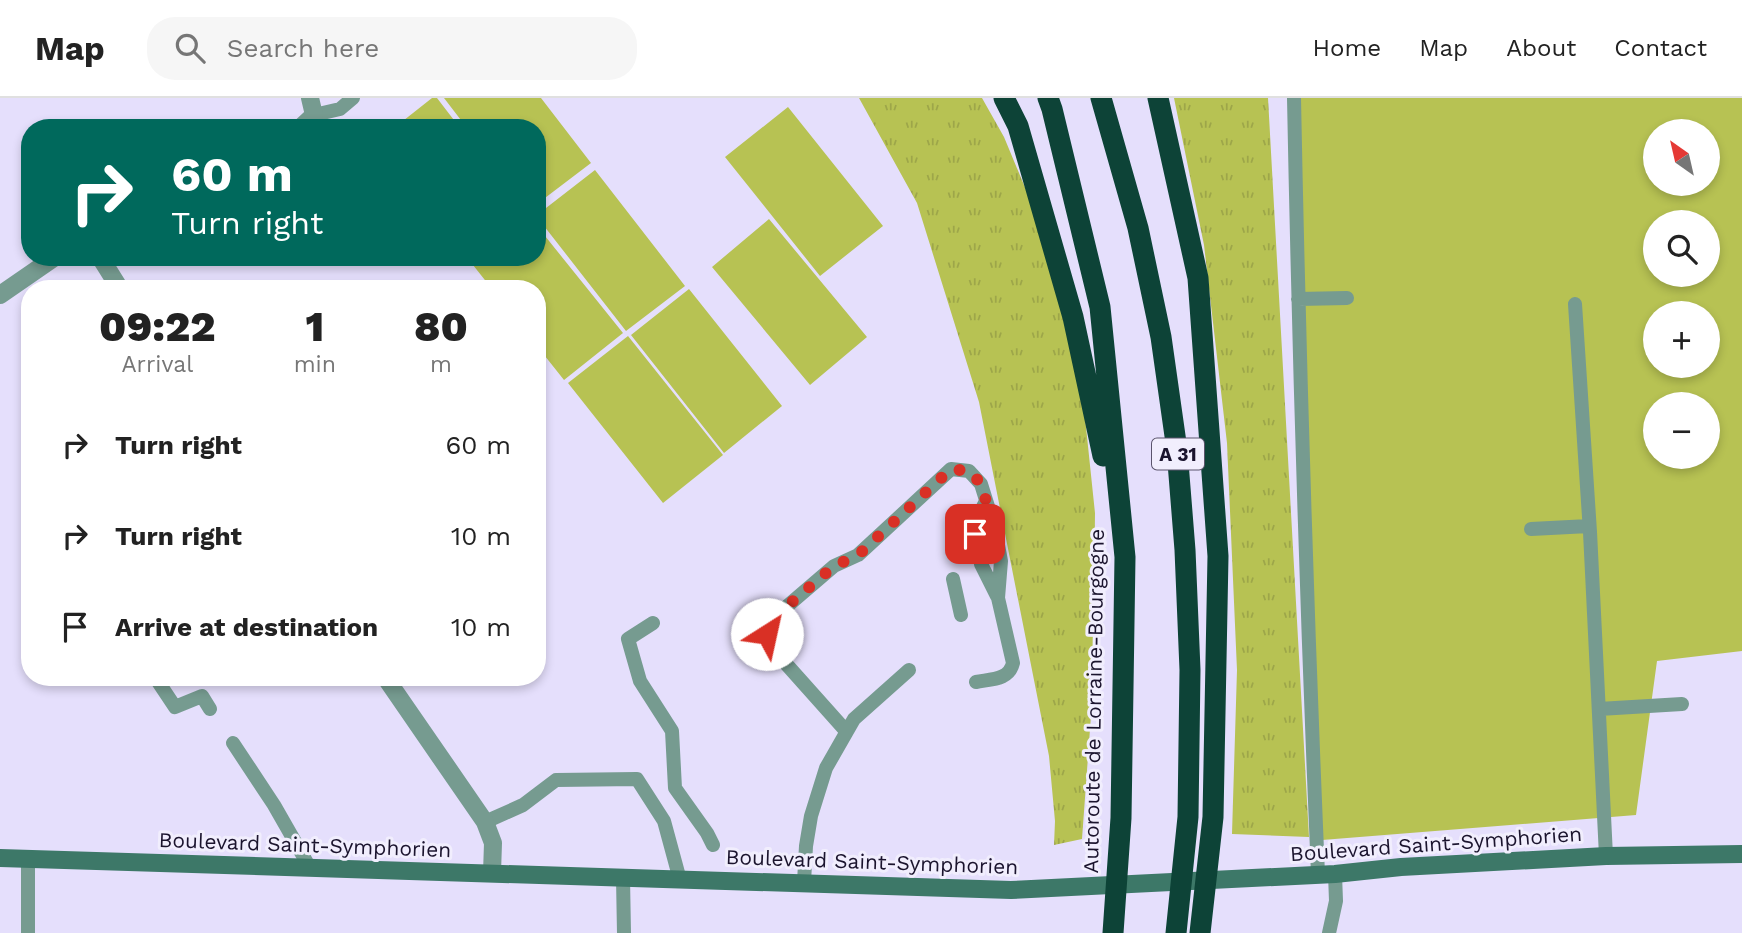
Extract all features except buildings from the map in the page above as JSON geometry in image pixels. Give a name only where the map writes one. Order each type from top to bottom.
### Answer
[{"type":"highway","points":[[1004,98],[1018,126],[1073,317],[1125,557]]},
{"type":"highway","name":"Autoroute de Lorraine-Bourgogne","points":[[1048,98],[1100,307],[1125,557],[1121,818],[1113,933]]},
{"type":"highway","name":"A 31","points":[[1101,98],[1141,242],[1161,337],[1177,450],[1190,670],[1188,817],[1177,933]]},
{"type":"highway","points":[[1158,98],[1198,278],[1218,556],[1213,817],[1200,933]]},
{"type":"main road","name":"Boulevard Saint-Symphorien","points":[[0,858],[1011,890],[1606,856],[1742,853]]},
{"type":"street","points":[[22,280],[42,266]]},
{"type":"street","points":[[0,295],[21,280]]},
{"type":"street","points":[[391,686],[485,822],[493,843],[492,873]]},
{"type":"lane","points":[[312,106],[340,109],[353,98]]},
{"type":"lane","points":[[1294,98],[1311,713],[1327,874],[1336,901],[1329,933]]},
{"type":"lane","points":[[1298,299],[1347,298]]},
{"type":"lane","points":[[1574,304],[1589,526],[1606,856]]},
{"type":"lane","points":[[846,731],[771,647],[767,634],[771,620],[834,566],[858,555],[951,469],[970,471],[981,484],[995,529],[1001,561],[998,598]]},
{"type":"lane","points":[[976,682],[1004,677],[1011,671],[1013,663],[998,598],[981,564],[975,534],[974,525],[986,501]]},
{"type":"lane","points":[[1531,529],[1589,526]]},
{"type":"lane","points":[[953,579],[961,615]]},
{"type":"lane","points":[[653,623],[628,639],[640,681],[672,731],[675,788],[707,832],[713,845]]},
{"type":"lane","points":[[804,882],[811,816],[826,768],[854,719],[909,670]]},
{"type":"lane","points":[[161,686],[175,706],[202,696],[210,709]]},
{"type":"lane","points":[[1599,709],[1682,704]]},
{"type":"lane","points":[[233,743],[274,805],[310,868]]},
{"type":"lane","points":[[485,822],[523,805],[556,780],[637,779],[664,821],[680,880]]},
{"type":"lane","points":[[28,933],[29,859]]},
{"type":"lane","points":[[623,878],[624,933]]},
{"type":"green space","points":[[432,98],[437,98],[453,119],[405,119]]},
{"type":"green space","points":[[444,98],[541,98],[591,163],[546,197],[546,119],[460,119]]},
{"type":"green space","points":[[859,98],[982,98],[1004,137],[1046,238],[1084,408],[1095,513],[1093,688],[1082,839],[1054,845],[1055,821],[1049,756],[979,402],[917,203]]},
{"type":"green space","points":[[1174,98],[1268,98],[1309,837],[1232,834],[1237,670],[1227,443],[1204,245]]},
{"type":"green space","points":[[1296,98],[1742,98],[1742,651],[1657,661],[1636,815],[1322,840]]},
{"type":"green space","points":[[788,107],[883,226],[820,276],[725,157]]},
{"type":"green space","points":[[595,170],[685,286],[626,331],[546,229],[546,208]]},
{"type":"green space","points":[[769,219],[867,337],[810,385],[712,267]]},
{"type":"green space","points":[[546,237],[623,333],[564,380],[546,357],[546,280],[485,280],[474,266],[546,266]]},
{"type":"green space","points":[[689,289],[782,406],[724,453],[631,335]]},
{"type":"green space","points":[[628,336],[723,455],[663,503],[568,383]]},
{"type":"route","points":[[767,634],[771,620],[834,566],[858,555],[951,469],[970,471],[981,484],[986,501],[974,525],[975,534]]}]
